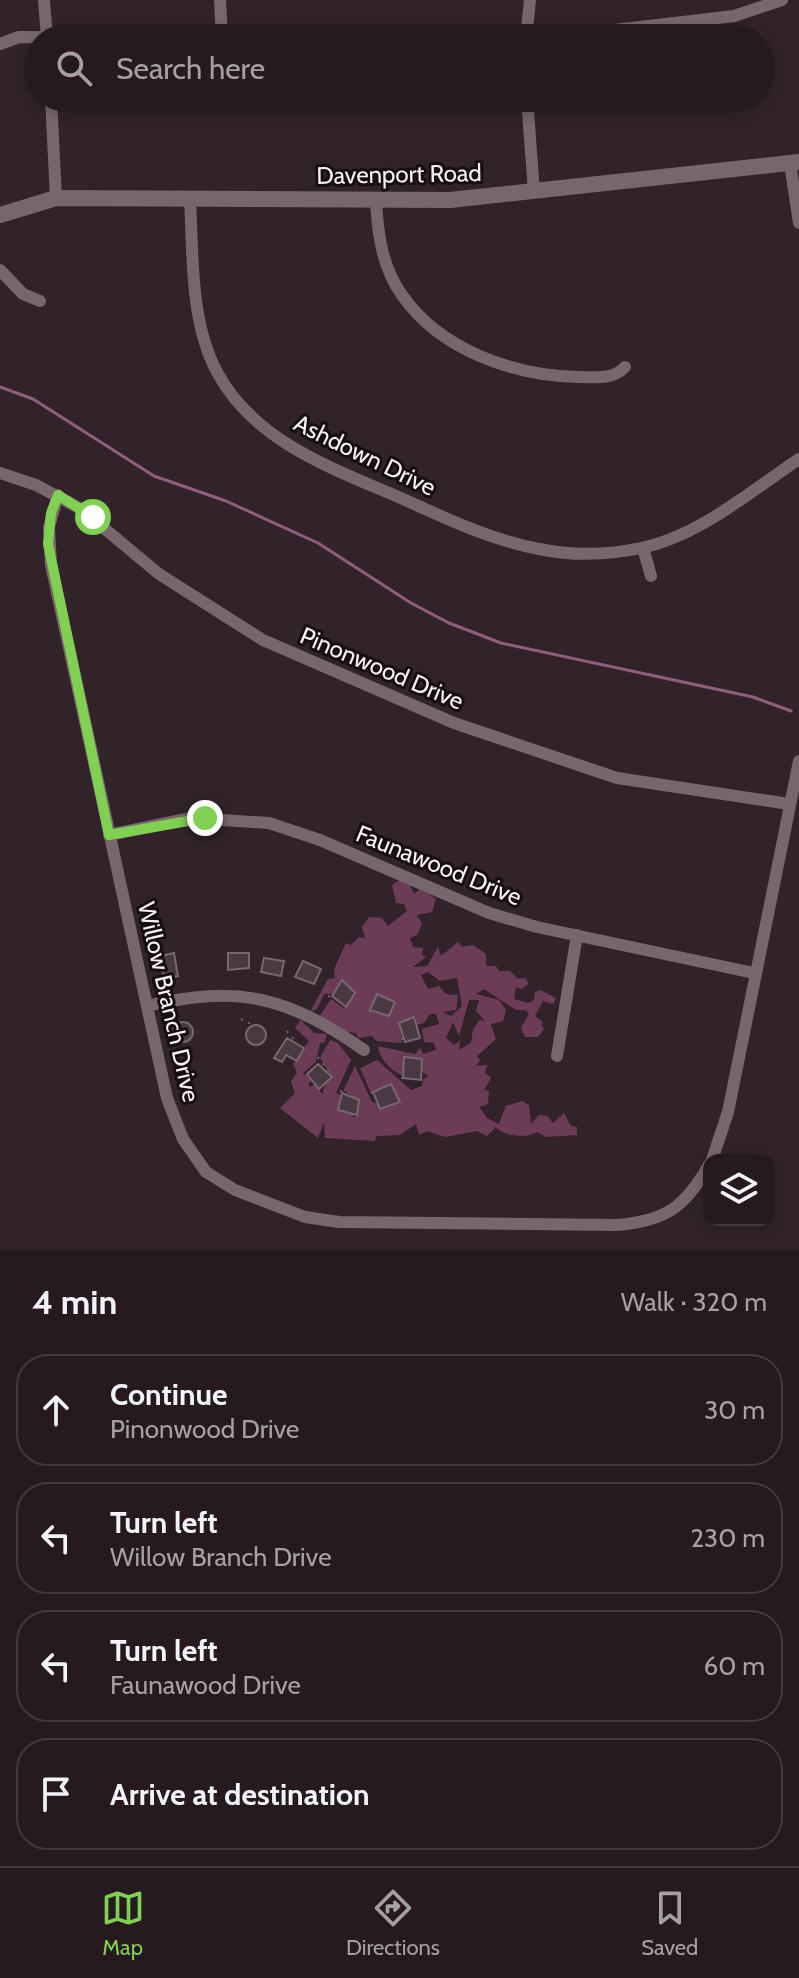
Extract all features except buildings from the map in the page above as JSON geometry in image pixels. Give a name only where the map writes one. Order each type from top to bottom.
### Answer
[{"type":"street","points":[[44,0],[46,24]]},
{"type":"street","points":[[220,0],[221,24]]},
{"type":"street","points":[[527,24],[530,0]]},
{"type":"street","points":[[670,24],[723,18],[782,0]]},
{"type":"street","points":[[0,44],[24,37]]},
{"type":"street","points":[[52,112],[56,198]]},
{"type":"street","points":[[528,112],[534,192]]},
{"type":"street","points":[[795,163],[799,223]]},
{"type":"street","name":"Davenport Road","points":[[0,215],[56,198],[376,202],[534,192],[795,163]]},
{"type":"street","name":"Ashdown Drive","points":[[190,199],[200,322],[206,348],[233,396],[270,432],[328,466],[507,541],[577,554],[643,548],[711,517],[799,459]]},
{"type":"street","points":[[376,202],[381,245],[392,280],[415,311],[447,338],[490,360],[543,375],[597,377],[616,374],[625,367]]},
{"type":"street","points":[[0,270],[23,294],[40,301]]},
{"type":"street","name":"Pinonwood Drive","points":[[0,473],[58,495],[93,517],[159,574],[263,640],[439,717],[617,778],[789,804]]},
{"type":"street","name":"Willow Branch Drive","points":[[58,495],[49,527],[51,565],[172,1116],[198,1164],[214,1179],[235,1190],[305,1217],[339,1222],[634,1224],[656,1218],[685,1202],[703,1174]]},
{"type":"street","points":[[643,548],[651,576]]},
{"type":"street","points":[[714,1154],[728,1112],[799,761]]},
{"type":"street","name":"Faunawood Drive","points":[[109,835],[191,818],[269,823],[320,840],[489,913],[754,973]]},
{"type":"street","points":[[557,1056],[577,935]]},
{"type":"street","points":[[147,1006],[204,996],[263,998],[300,1011],[364,1050]]},
{"type":"path","points":[[328,996],[336,998]]},
{"type":"path","points":[[369,1011],[376,1014]]},
{"type":"path","points":[[241,1019],[255,1026]]},
{"type":"path","points":[[287,1031],[294,1040]]},
{"type":"path","points":[[402,1038],[405,1045]]},
{"type":"path","points":[[318,1057],[329,1072]]},
{"type":"path","points":[[402,1079],[403,1072]]},
{"type":"path","points":[[371,1093],[384,1087]]},
{"type":"path","points":[[340,1091],[349,1093]]},
{"type":"shaded area","points":[[401,879],[410,884],[414,894],[421,888],[436,899],[432,912],[417,915],[422,924],[417,935],[410,938],[413,947],[423,948],[422,955],[426,957],[413,967],[427,966],[438,947],[441,956],[458,942],[462,947],[473,945],[486,954],[486,966],[510,971],[518,979],[526,978],[528,984],[522,989],[516,987],[514,999],[528,1003],[540,990],[556,998],[553,1004],[543,1001],[535,1016],[543,1022],[541,1025],[544,1029],[538,1037],[525,1037],[521,1028],[529,1014],[526,1010],[516,1010],[484,989],[476,994],[499,1000],[506,1010],[503,1021],[491,1024],[496,1039],[477,1056],[480,1061],[476,1066],[487,1065],[485,1073],[491,1078],[484,1090],[489,1091],[488,1104],[479,1107],[487,1118],[499,1124],[506,1106],[522,1101],[529,1105],[531,1124],[539,1115],[547,1116],[553,1123],[564,1113],[571,1126],[577,1127],[577,1135],[546,1137],[537,1132],[515,1136],[496,1127],[487,1136],[477,1131],[445,1137],[427,1131],[419,1135],[416,1124],[400,1135],[376,1136],[375,1141],[325,1138],[324,1122],[318,1138],[280,1108],[295,1093],[291,1082],[297,1072],[293,1064],[309,1041],[295,1028],[301,1020],[314,1033],[327,1034],[325,1042],[320,1043],[316,1062],[303,1073],[312,1080],[308,1084],[310,1087],[315,1084],[322,1094],[326,1082],[332,1077],[320,1058],[330,1040],[338,1043],[351,1060],[336,1093],[341,1095],[338,1110],[353,1114],[353,1118],[357,1115],[349,1092],[343,1091],[355,1066],[372,1102],[380,1105],[377,1109],[396,1102],[371,1093],[360,1068],[377,1060],[411,1090],[422,1086],[423,1079],[429,1076],[421,1071],[422,1059],[404,1057],[403,1076],[399,1074],[387,1065],[378,1046],[415,1054],[420,1048],[423,1054],[436,1050],[434,1043],[424,1042],[422,1029],[439,1024],[436,1014],[430,1014],[424,1023],[416,1025],[416,1017],[400,1023],[402,1043],[376,1041],[372,1036],[358,1038],[356,1033],[342,1031],[319,1017],[331,999],[345,1009],[354,993],[342,980],[332,994],[324,994],[317,1009],[310,1012],[328,979],[335,978],[334,969],[346,943],[351,945],[359,937],[365,938],[362,927],[369,917],[382,918],[388,926],[407,911],[404,904],[396,903],[392,885]],"holes":[[[428,972],[440,981],[457,978],[462,1006],[451,1016],[443,1012],[456,1010],[458,995],[446,994],[439,986],[428,989],[421,975]],[[469,1000],[479,1000],[476,1011],[485,1021],[480,1020],[473,1029],[471,1043],[459,1050],[460,1041],[454,1045],[446,1038],[453,1022],[459,1036]]]},
{"type":"waterway","points":[[0,387],[33,399],[154,476],[226,501],[318,543],[411,603],[449,623],[501,643],[753,697],[791,711]]},
{"type":"route","points":[[93,517],[58,495],[51,513],[48,544],[109,835],[191,818],[205,818]]}]
